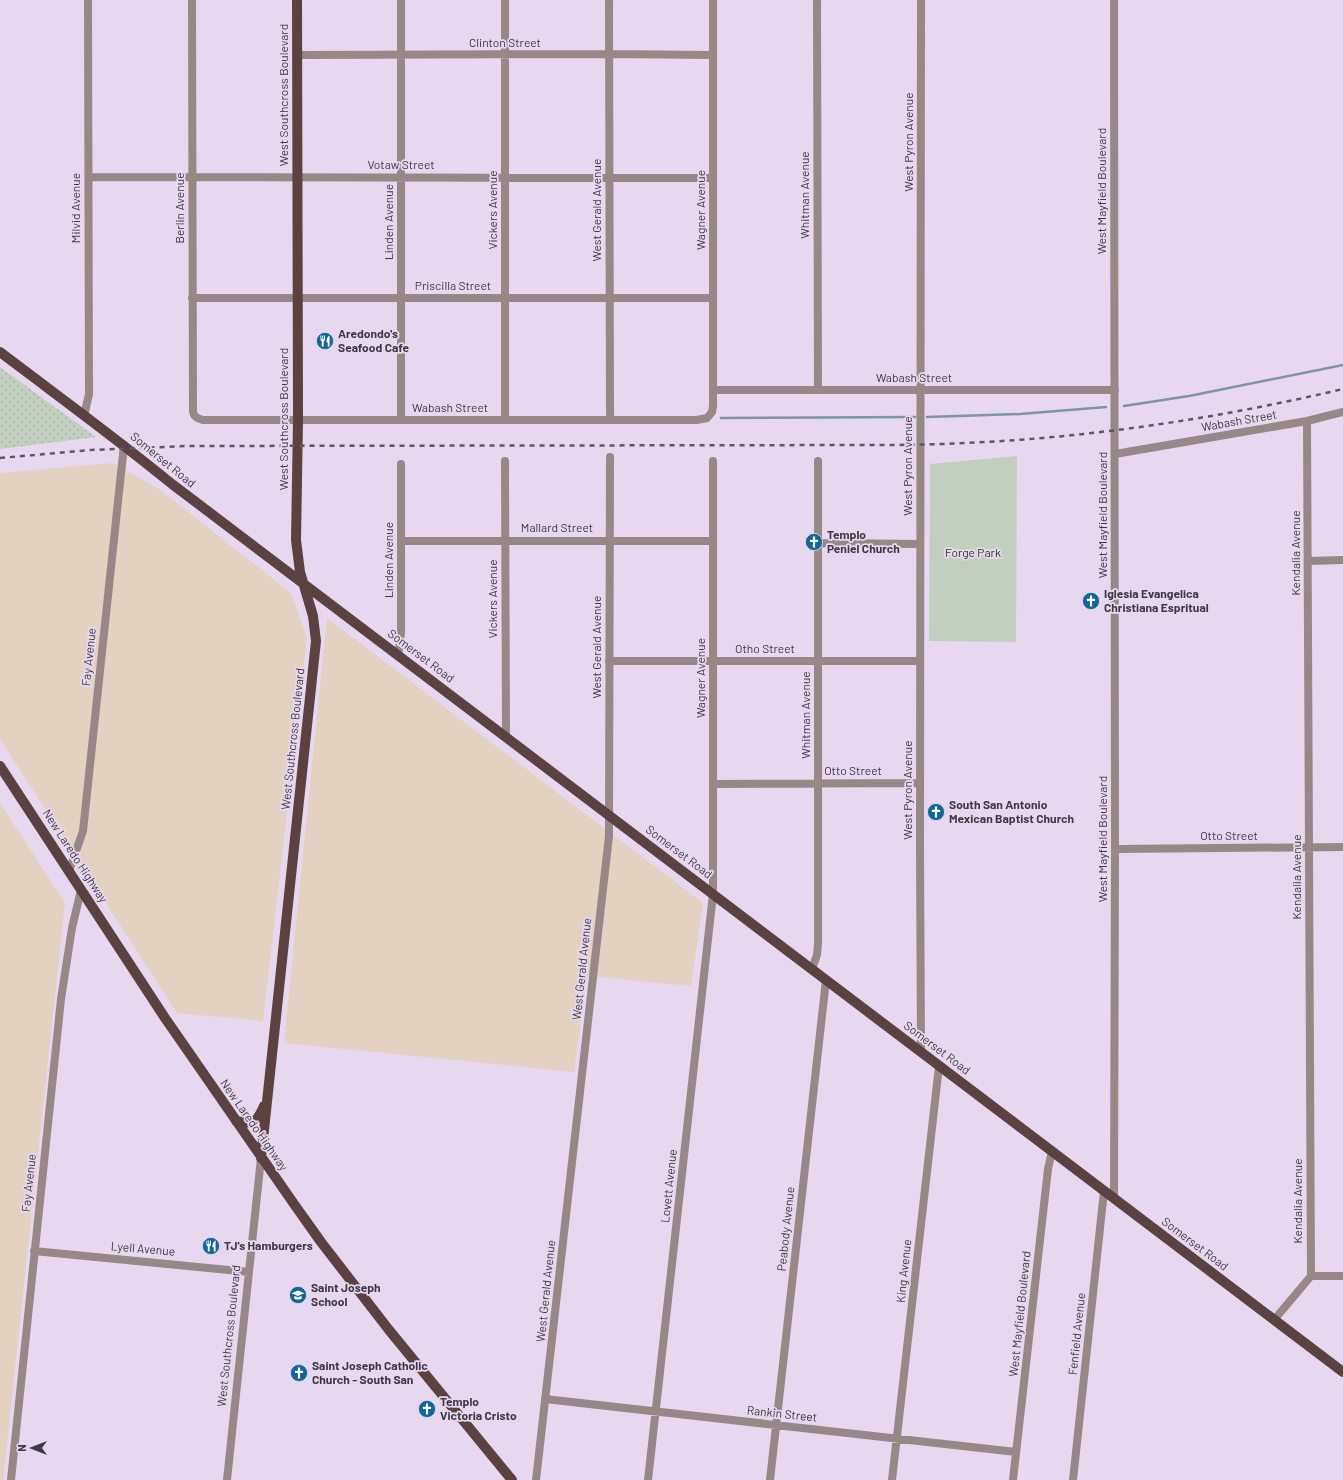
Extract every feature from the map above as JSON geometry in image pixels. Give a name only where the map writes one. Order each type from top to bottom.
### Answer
[{"type":"main road","name":"West Southcross Boulevard","points":[[261,1158],[315,653],[315,628],[313,616],[298,564],[296,540],[298,420],[297,0]]},
{"type":"main road","name":"Somerset Road","points":[[0,352],[124,445],[172,484],[398,656],[1343,1372]]},
{"type":"main road","name":"New Laredo Highway","points":[[0,766],[165,1018],[261,1158],[321,1242],[512,1480]]},
{"type":"main road","points":[[236,1121],[250,1123],[255,1121],[259,1117],[268,1099]]},
{"type":"street","name":"Milvid Avenue","points":[[84,416],[88,394],[88,0]]},
{"type":"street","name":"Berlin Avenue","points":[[192,0],[192,298],[194,415]]},
{"type":"street","name":"Linden Avenue","points":[[401,0],[401,420]]},
{"type":"street","name":"Vickers Avenue","points":[[505,0],[505,420]]},
{"type":"street","name":"West Gerald Avenue","points":[[609,0],[610,419]]},
{"type":"street","name":"Wagner Avenue","points":[[707,418],[712,412],[713,406],[713,0]]},
{"type":"street","name":"Whitman Avenue","points":[[817,0],[818,390]]},
{"type":"street","name":"West Pyron Avenue","points":[[921,0],[921,1052]]},
{"type":"street","name":"West Mayfield Boulevard","points":[[1114,0],[1114,1198]]},
{"type":"street","name":"Clinton Street","points":[[297,55],[713,55]]},
{"type":"street","name":"Votaw Street","points":[[88,177],[713,178]]},
{"type":"street","name":"Priscilla Street","points":[[192,298],[713,298]]},
{"type":"street","name":"Wabash Street","points":[[713,390],[1115,390]]},
{"type":"street","name":"Wabash Street","points":[[1115,454],[1307,421],[1343,412]]},
{"type":"street","name":"Wabash Street","points":[[194,415],[203,420],[697,420],[707,418]]},
{"type":"street","name":"Kendalia Avenue","points":[[1307,421],[1311,1276]]},
{"type":"street","name":"Fay Avenue","points":[[69,871],[83,830],[124,445]]},
{"type":"street","name":"West Gerald Avenue","points":[[536,1480],[609,836],[610,457]]},
{"type":"street","name":"Vickers Avenue","points":[[505,461],[506,737]]},
{"type":"street","name":"Wagner Avenue","points":[[713,461],[713,894]]},
{"type":"street","name":"Whitman Avenue","points":[[812,969],[817,955],[818,943],[818,461]]},
{"type":"street","name":"Linden Avenue","points":[[398,656],[401,633],[401,464]]},
{"type":"street","name":"Mallard Street","points":[[401,541],[713,541]]},
{"type":"street","points":[[818,543],[920,544]]},
{"type":"street","points":[[1308,560],[1343,560]]},
{"type":"street","name":"Otho Street","points":[[609,661],[920,661]]},
{"type":"street","name":"Otto Street","points":[[713,784],[920,783]]},
{"type":"street","name":"Otto Street","points":[[1115,849],[1343,847]]},
{"type":"street","name":"Fay Avenue","points":[[11,1480],[61,999],[72,928],[82,890]]},
{"type":"street","name":"Lovett Avenue","points":[[648,1480],[713,894]]},
{"type":"street","name":"Peabody Avenue","points":[[770,1480],[826,980]]},
{"type":"street","name":"King Avenue","points":[[892,1480],[939,1066]]},
{"type":"street","name":"West Mayfield Boulevard","points":[[1013,1480],[1048,1169],[1052,1151]]},
{"type":"street","name":"West Southcross Boulevard","points":[[227,1480],[261,1158]]},
{"type":"street","name":"Fenfield Avenue","points":[[1073,1480],[1104,1191]]},
{"type":"street","name":"Lyell Avenue","points":[[34,1251],[249,1272]]},
{"type":"street","points":[[1274,1320],[1311,1276],[1343,1276]]},
{"type":"street","name":"Rankin Street","points":[[546,1399],[1016,1452]]},
{"type":"shaded area","points":[[113,463],[159,489],[291,593],[307,638],[263,1021],[177,1013],[0,739],[0,473]]},
{"type":"shaded area","points":[[327,618],[703,903],[691,986],[587,976],[574,1072],[284,1043]]},
{"type":"shaded area","points":[[0,803],[65,903],[3,1480],[0,1480]]},
{"type":"green space","points":[[0,367],[96,437],[0,449]]},
{"type":"green space","name":"Forge Park","points":[[1017,456],[1016,642],[929,641],[930,464]]},
{"type":"waterway","points":[[1124,406],[1189,396],[1343,365]]},
{"type":"waterway","points":[[927,417],[1020,414],[1106,407]]},
{"type":"waterway","points":[[721,418],[915,417]]},
{"type":"railway","points":[[0,458],[91,450],[187,446],[939,444],[1055,437],[1171,423],[1286,402],[1343,389]]},
{"type":"place","name":"Aredondo's Seafood Cafe","points":[[325,341]]},
{"type":"place","name":"Templo Peniel Church","points":[[814,542]]},
{"type":"place","name":"Iglesia Evangelica Christiana Espritual","points":[[1091,601]]},
{"type":"place","name":"South San Antonio Mexican Baptist Church","points":[[936,812]]},
{"type":"place","name":"TJ's Hamburgers","points":[[211,1246]]},
{"type":"place","name":"Saint Joseph School","points":[[298,1295]]},
{"type":"place","name":"Saint Joseph Catholic Church - South San","points":[[299,1373]]},
{"type":"place","name":"Templo Victoria Cristo","points":[[427,1409]]}]
